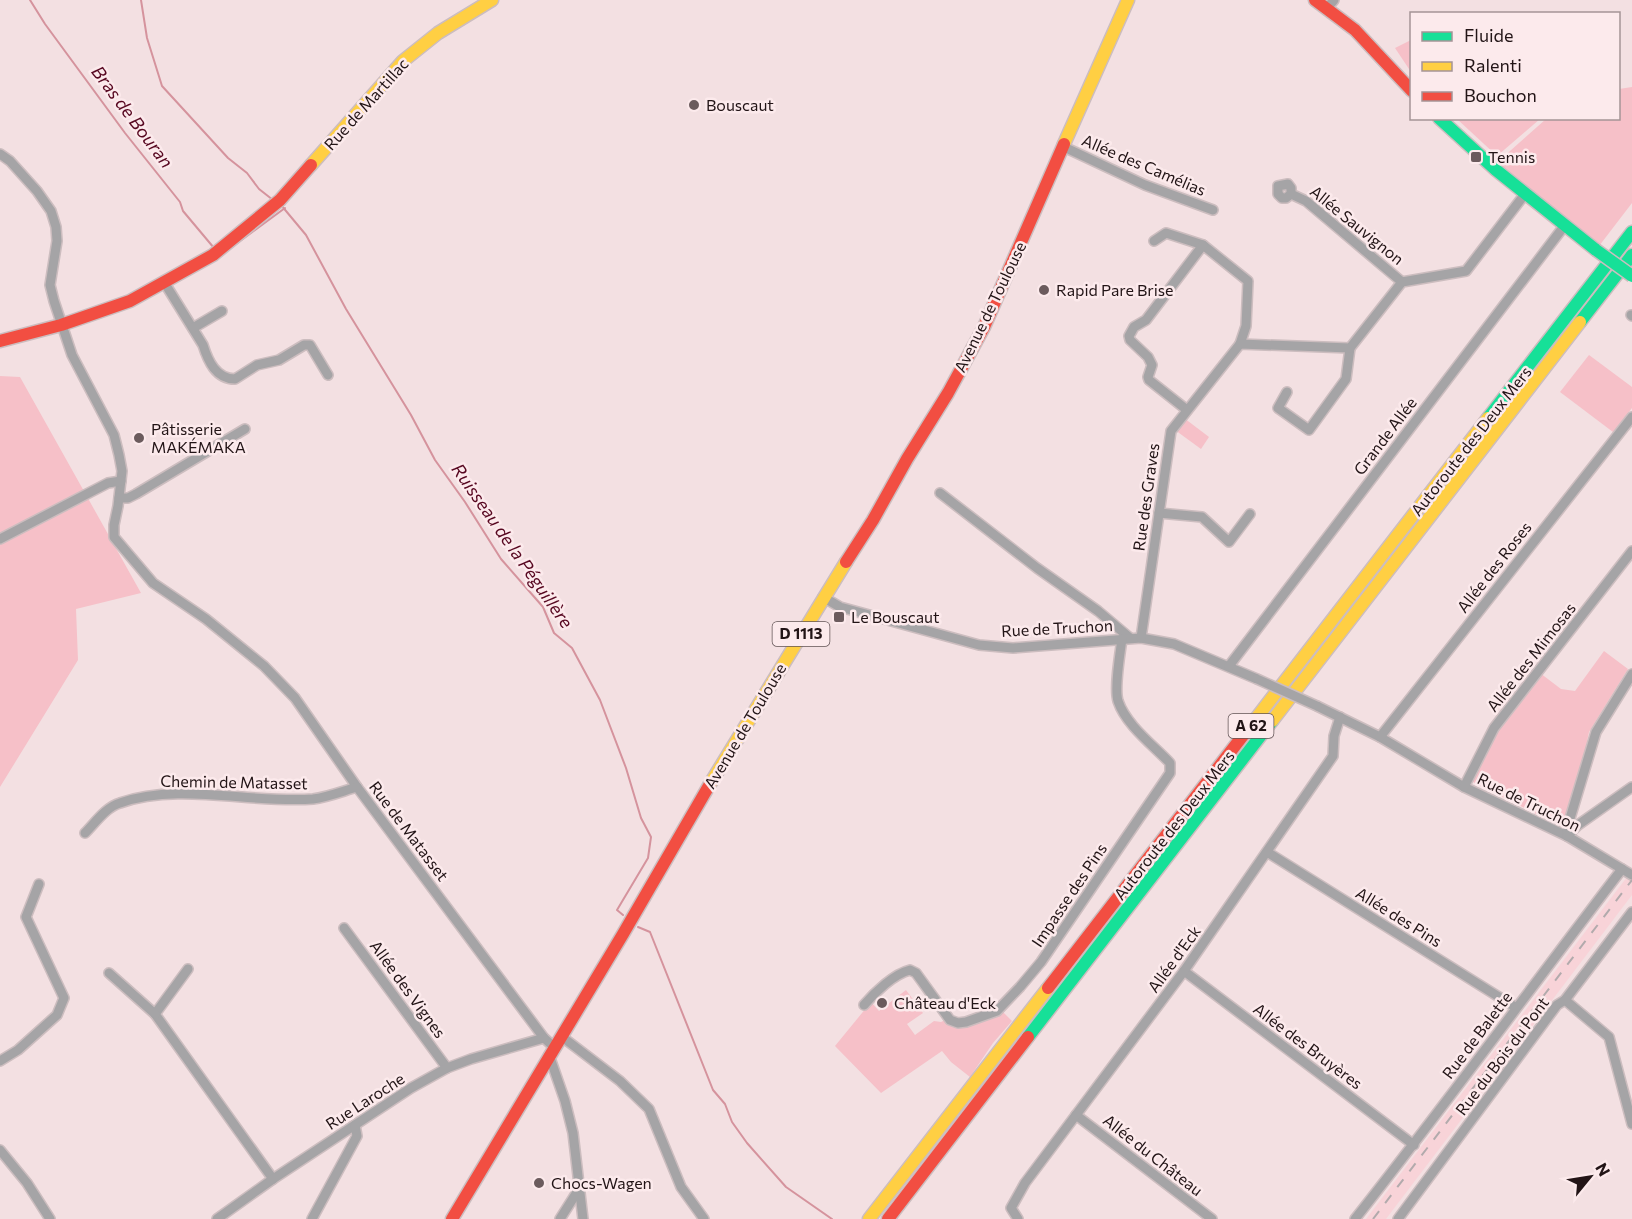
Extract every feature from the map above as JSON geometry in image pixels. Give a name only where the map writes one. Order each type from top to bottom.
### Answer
[{"type":"main road","name":"Rue de Martillac","points":[[0,341],[61,325],[130,301],[213,255],[280,200],[403,61],[438,33],[492,0]]},
{"type":"main road","name":"Avenue de Toulouse","points":[[452,1219],[623,934],[677,839],[873,520],[948,393],[984,327],[1128,0]]},
{"type":"main road","points":[[1315,0],[1331,4],[1410,89]]},
{"type":"main road","points":[[1441,120],[1465,144],[1525,194],[1632,276]]},
{"type":"main road","name":"Autoroute des Deux Mers","points":[[869,1219],[1632,232]]},
{"type":"main road","name":"Autoroute des Deux Mers","points":[[888,1219],[1632,255]]},
{"type":"street","name":"Allée des Camélias","points":[[1064,147],[1144,185],[1214,210]]},
{"type":"street","name":"Rue de Matasset","points":[[0,154],[10,161],[37,191],[51,211],[57,241],[50,285],[61,325],[72,355],[114,435],[119,455],[119,498],[114,537],[153,583],[206,619],[232,640],[264,666],[295,698],[357,787],[544,1038],[620,1081],[649,1109],[681,1187],[704,1219]]},
{"type":"street","name":"Allée Sauvignon","points":[[1291,194],[1306,201],[1402,282]]},
{"type":"street","points":[[1287,392],[1278,408],[1310,430],[1346,379],[1350,348],[1402,282],[1466,271],[1525,194]]},
{"type":"street","name":"Grande Allée","points":[[1229,666],[1565,225]]},
{"type":"street","points":[[1154,241],[1166,233],[1203,246],[1248,280],[1246,326],[1240,344],[1350,348]]},
{"type":"street","points":[[1188,410],[1149,380],[1152,364],[1129,336],[1134,327],[1146,320],[1203,246]]},
{"type":"street","points":[[164,282],[193,328],[216,371],[228,379],[235,379],[257,365],[279,360],[304,345],[310,345],[328,375]]},
{"type":"street","points":[[193,328],[222,311]]},
{"type":"street","name":"Rue des Graves","points":[[1141,638],[1171,430],[1240,344]]},
{"type":"street","name":"Allée des Roses","points":[[1380,737],[1632,417]]},
{"type":"street","points":[[119,498],[128,498],[136,494],[245,429]]},
{"type":"street","points":[[0,539],[108,483],[120,481]]},
{"type":"street","points":[[940,493],[1037,568],[1098,611],[1126,639]]},
{"type":"street","points":[[1159,513],[1202,517],[1230,542],[1250,514]]},
{"type":"street","name":"Allée des Mimosas","points":[[1464,787],[1494,728],[1632,551]]},
{"type":"street","name":"Rue de Truchon","points":[[824,597],[840,607],[978,645],[1013,648],[1141,638],[1174,644],[1229,666],[1380,737],[1464,787],[1567,836],[1632,875]]},
{"type":"street","name":"Impasse des Pins","points":[[864,1005],[877,992],[910,970],[916,972],[950,1020],[958,1023],[966,1022],[997,1011],[1041,962],[1170,773],[1170,763],[1131,723],[1118,700],[1118,670],[1126,639]]},
{"type":"street","points":[[1567,836],[1568,825],[1596,732],[1632,674]]},
{"type":"street","name":"Allée d'Eck","points":[[1018,1219],[1011,1208],[1025,1183],[1184,971],[1333,756],[1334,736],[1340,717]]},
{"type":"street","name":"Chemin de Matasset","points":[[86,833],[118,803],[153,796],[217,794],[315,799],[357,787]]},
{"type":"street","points":[[1567,836],[1578,825],[1632,787]]},
{"type":"street","name":"Allée des Pins","points":[[1268,852],[1515,1007]]},
{"type":"street","name":"Rue de Balette","points":[[1355,1219],[1414,1145],[1515,1007],[1622,868]]},
{"type":"street","points":[[0,1061],[18,1050],[57,1015],[64,998],[26,916],[39,884]]},
{"type":"street","name":"Rue du Bois du Pont","points":[[1398,1219],[1545,1020],[1557,1005],[1565,1000],[1632,912]]},
{"type":"street","name":"Allée des Vignes","points":[[344,928],[447,1068]]},
{"type":"street","points":[[155,1014],[188,969]]},
{"type":"street","name":"Allée des Bruyères","points":[[1184,971],[1414,1145]]},
{"type":"street","points":[[109,973],[155,1014],[273,1179]]},
{"type":"street","points":[[1565,1000],[1609,1037],[1632,1124]]},
{"type":"street","name":"Rue Laroche","points":[[217,1219],[273,1179],[411,1088],[447,1068],[544,1038]]},
{"type":"street","points":[[555,1046],[573,1133],[583,1219]]},
{"type":"street","name":"Allée du Château","points":[[1076,1115],[1212,1219]]},
{"type":"street","points":[[312,1219],[357,1137],[355,1125]]},
{"type":"street","points":[[0,1150],[27,1183],[50,1219]]},
{"type":"street","points":[[560,1219],[579,1189]]},
{"type":"shaded area","points":[[1410,40],[1410,70],[1395,48]]},
{"type":"shaded area","points":[[1632,87],[1632,203],[1596,250],[1492,167],[1545,120],[1620,120],[1620,89]]},
{"type":"shaded area","points":[[1458,120],[1539,120],[1497,156]]},
{"type":"shaded area","points":[[1589,355],[1632,387],[1632,408],[1613,432],[1560,392]]},
{"type":"shaded area","points":[[0,376],[20,377],[141,593],[76,609],[78,660],[0,787]]},
{"type":"shaded area","points":[[1184,418],[1209,437],[1201,449],[1175,430]]},
{"type":"shaded area","points":[[1604,651],[1628,669],[1589,732],[1583,761],[1562,827],[1471,781],[1497,728],[1540,673],[1561,689],[1575,691]]},
{"type":"shaded area","points":[[1627,877],[1632,880],[1632,895],[1386,1219],[1366,1219]]},
{"type":"shaded area","points":[[906,990],[923,1013],[907,1024],[915,1035],[934,1021],[941,1022],[947,1019],[958,1028],[1002,1011],[1012,1021],[993,1043],[970,1077],[951,1062],[942,1051],[881,1093],[835,1046],[871,1002],[879,1011]]},
{"type":"waterway","name":"Bras de Bouran","points":[[30,0],[125,133],[180,202],[183,211],[214,248]]},
{"type":"waterway","name":"Ruisseau de la Péguillère","points":[[141,0],[147,38],[162,86],[228,158],[247,173],[259,189],[273,200]]},
{"type":"waterway","name":"Ruisseau de la Péguillère","points":[[281,205],[306,235],[346,309],[411,415],[435,460],[501,559],[543,607],[554,633],[572,648],[600,700],[626,768],[641,818],[651,837],[648,858],[617,910],[623,915]]},
{"type":"waterway","name":"Bras de Bouran","points":[[232,247],[285,208]]},
{"type":"waterway","name":"Ruisseau de la Péguillère","points":[[638,927],[650,932],[713,1090],[725,1104],[732,1122],[747,1143],[786,1187],[832,1219]]},
{"type":"railway","points":[[1373,1219],[1632,880]]},
{"type":"traffic: fast","points":[[1441,120],[1496,170],[1596,250]]},
{"type":"traffic: fast","points":[[1488,418],[1632,232]]},
{"type":"traffic: fast","points":[[1596,250],[1632,276]]},
{"type":"traffic: fast","points":[[1580,322],[1632,255]]},
{"type":"traffic: fast","points":[[1028,1037],[1272,721]]},
{"type":"traffic: slow","points":[[311,165],[403,61],[438,33],[492,0]]},
{"type":"traffic: slow","points":[[1064,144],[1128,0]]},
{"type":"traffic: slow","points":[[1272,721],[1580,322]]},
{"type":"traffic: slow","points":[[1248,729],[1488,418]]},
{"type":"traffic: slow","points":[[710,784],[846,562]]},
{"type":"traffic: slow","points":[[869,1219],[1048,988]]},
{"type":"traffic: jam","points":[[1315,0],[1355,30],[1410,89]]},
{"type":"traffic: jam","points":[[846,562],[948,393],[984,327],[1064,144]]},
{"type":"traffic: jam","points":[[0,341],[61,325],[130,301],[213,255],[280,200],[311,165]]},
{"type":"traffic: jam","points":[[1048,988],[1248,729]]},
{"type":"traffic: jam","points":[[452,1219],[710,784]]},
{"type":"traffic: jam","points":[[888,1219],[1028,1037]]},
{"type":"place","name":"Bouscaut","points":[[694,105]]},
{"type":"place","name":"Tennis","points":[[1476,157]]},
{"type":"place","name":"Rapid Pare Brise","points":[[1044,290]]},
{"type":"place","name":"Pâtisserie MAKÉMAKA","points":[[139,438]]},
{"type":"place","name":"Le Bouscaut","points":[[839,617]]},
{"type":"place","name":"Château d'Eck","points":[[882,1003]]},
{"type":"place","name":"Chocs-Wagen","points":[[539,1183]]}]
